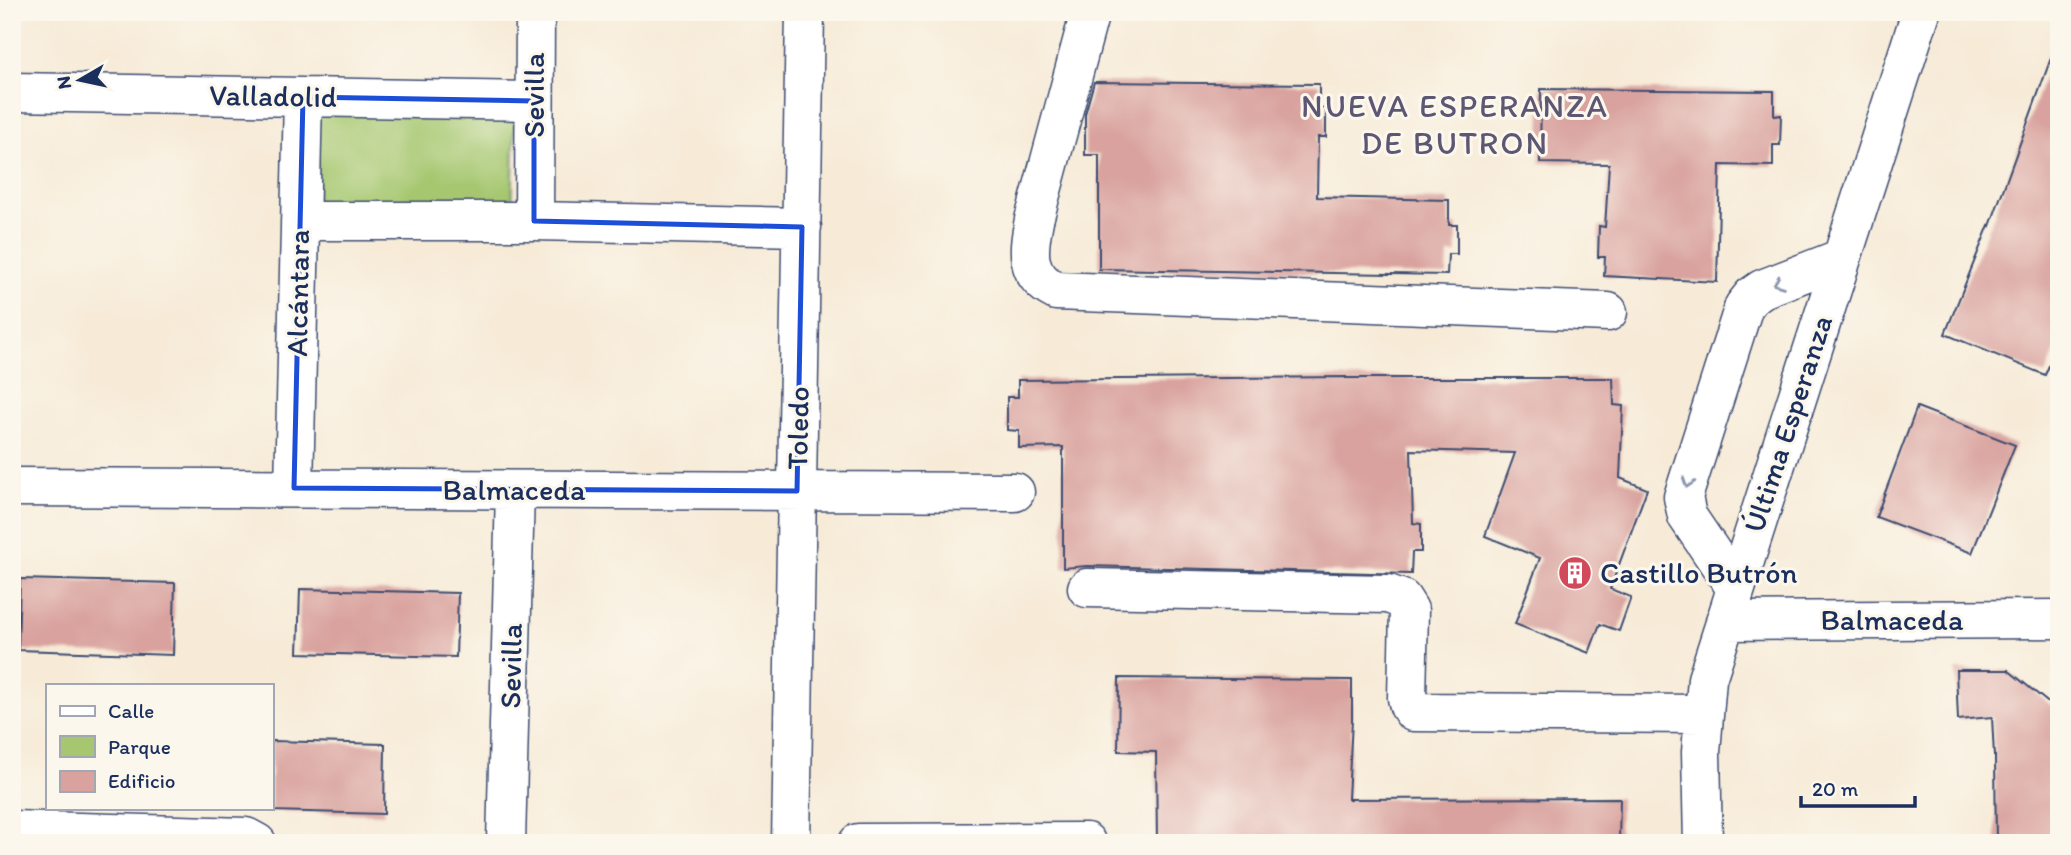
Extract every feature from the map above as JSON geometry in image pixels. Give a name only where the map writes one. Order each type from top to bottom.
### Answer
[{"type":"street","name":"Sevilla","points":[[534,221],[535,12]]},
{"type":"street","name":"Toledo","points":[[791,843],[805,12]]},
{"type":"street","points":[[1090,12],[1028,248],[1034,272],[1042,284],[1056,291],[1608,312]]},
{"type":"street","name":"Última Esperanza","points":[[1703,843],[1701,752],[1707,679],[1921,12]]},
{"type":"street","name":"Valladolid","points":[[12,92],[534,101]]},
{"type":"street","name":"Alcántara","points":[[294,488],[303,97]]},
{"type":"street","points":[[300,220],[534,221],[802,227]]},
{"type":"street","points":[[1730,604],[1687,516],[1683,496],[1740,318],[1744,306],[1762,289],[1842,258]]},
{"type":"street","name":"Balmaceda","points":[[12,487],[1015,492]]},
{"type":"street","name":"Sevilla","points":[[506,843],[515,490]]},
{"type":"street","points":[[1087,588],[1388,594],[1402,599],[1409,610],[1407,698],[1413,712],[1703,714]]},
{"type":"street","name":"Balmaceda","points":[[1730,604],[2059,619]]},
{"type":"street","points":[[12,830],[246,837],[257,843]]},
{"type":"street","points":[[858,843],[1086,842]]},
{"type":"highlighted area","points":[[303,97],[534,101],[534,221],[802,227],[797,491],[294,488]]},
{"type":"green space","points":[[318,103],[515,106],[512,218],[316,209]]},
{"type":"building","points":[[2055,47],[2059,48],[2059,342],[2045,375],[1945,334],[1990,226]]},
{"type":"building","points":[[1094,82],[1319,84],[1319,108],[1326,108],[1326,137],[1318,137],[1317,197],[1449,200],[1449,225],[1457,225],[1457,254],[1448,254],[1447,275],[1099,269],[1099,155],[1085,155],[1085,114]]},
{"type":"building","points":[[1541,89],[1774,91],[1774,116],[1781,115],[1780,145],[1773,145],[1773,166],[1720,165],[1717,282],[1604,276],[1605,257],[1598,257],[1599,226],[1605,227],[1609,164],[1540,163]]},
{"type":"building","points":[[1613,378],[1614,405],[1623,406],[1620,478],[1647,489],[1610,589],[1631,597],[1619,631],[1600,624],[1589,653],[1515,624],[1540,558],[1485,536],[1515,453],[1411,450],[1413,523],[1421,524],[1421,552],[1412,552],[1411,574],[1087,566],[1063,568],[1063,447],[1019,448],[1019,431],[1007,430],[1007,397],[1018,397],[1018,380]]},
{"type":"building","points":[[1917,407],[2015,445],[1972,553],[1876,517]]},
{"type":"building","points":[[20,579],[175,583],[173,655],[18,650]]},
{"type":"building","points":[[300,589],[458,593],[456,657],[298,653]]},
{"type":"building","points":[[1956,670],[2008,670],[2057,710],[2059,843],[1996,843],[1992,717],[1958,720]]},
{"type":"building","points":[[1119,678],[1352,680],[1348,799],[1620,798],[1619,843],[1157,843],[1156,752],[1118,751]]},
{"type":"building","points":[[273,741],[385,744],[384,814],[271,811]]},
{"type":"place","name":"Castillo Butrón","points":[[1575,573]]},
{"type":"district","name":"NUEVA ESPERANZA DE BUTRON","points":[[1455,124]]}]
